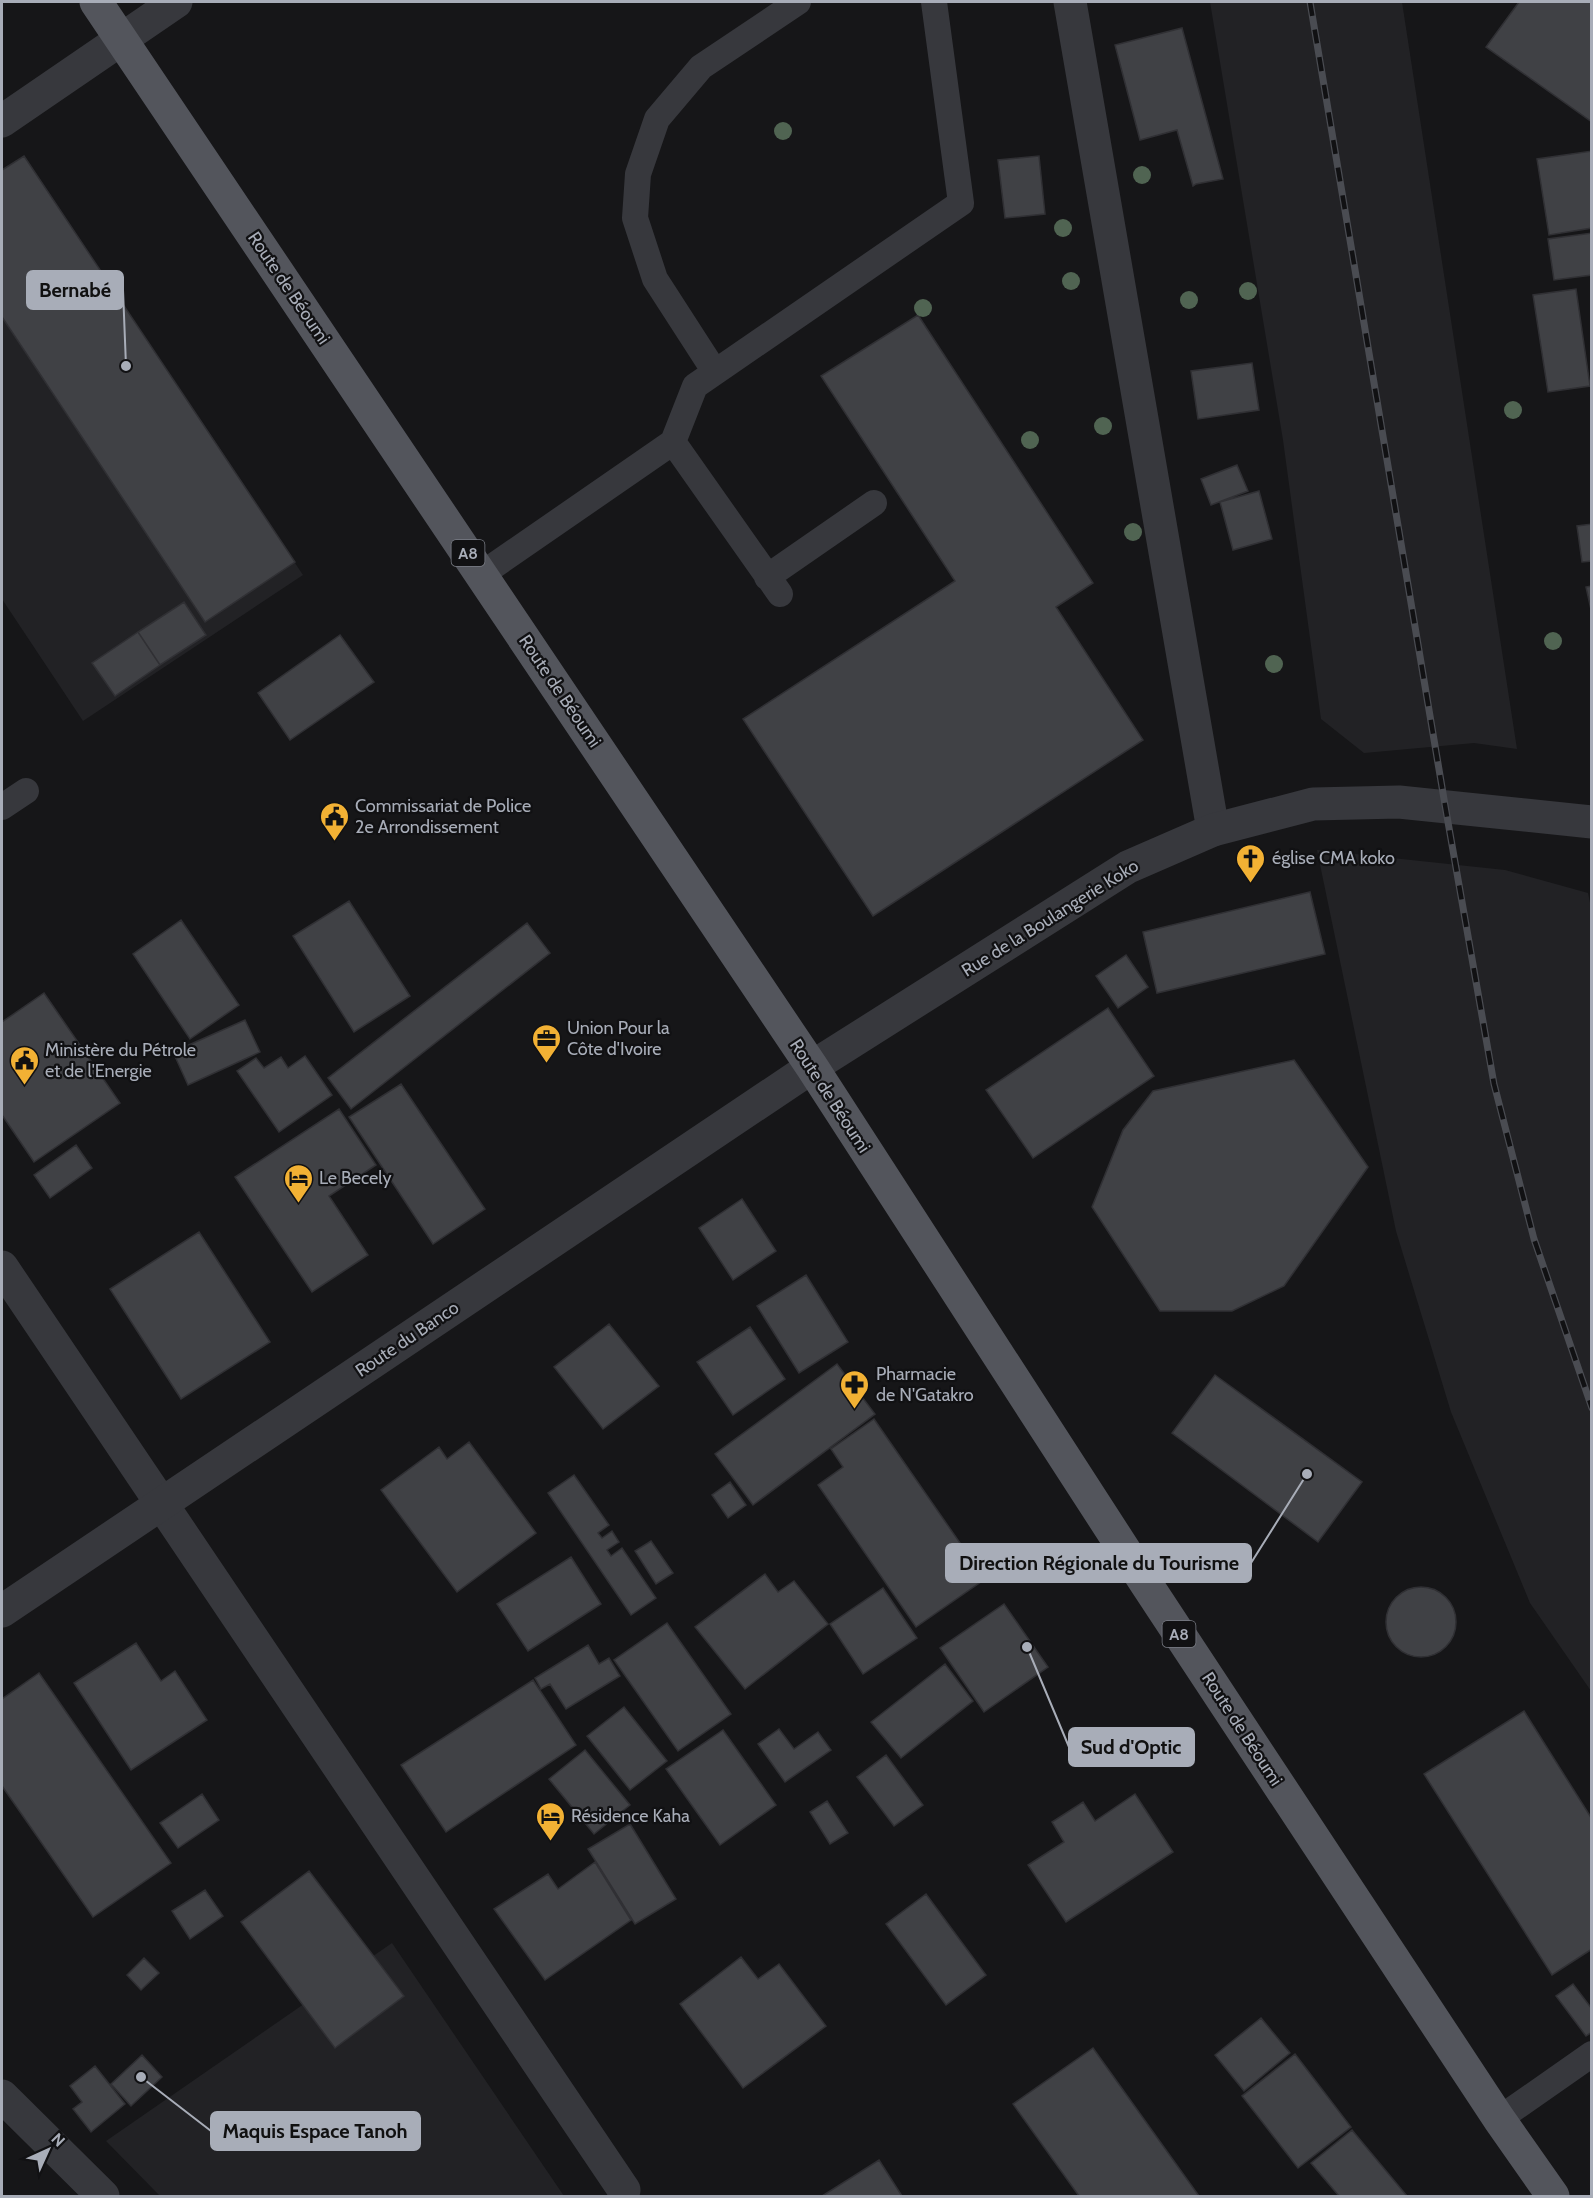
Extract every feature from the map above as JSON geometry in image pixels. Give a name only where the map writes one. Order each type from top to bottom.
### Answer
[{"type":"main road","name":"Route de Béoumi","points":[[96,2],[812,1067],[1145,1582],[1499,2119],[1553,2196]]},
{"type":"street","points":[[2,121],[176,2]]},
{"type":"street","points":[[1070,2],[1213,830]]},
{"type":"street","name":"Rue de la Boulangerie Koko","points":[[812,1067],[1128,867],[1213,830],[1313,804],[1399,802],[1592,822]]},
{"type":"street","name":"Route du Banco","points":[[2,1611],[812,1067]]},
{"type":"street","points":[[2,1267],[624,2190]]},
{"type":"street","points":[[2,2096],[103,2196]]},
{"type":"lane","points":[[715,372],[656,279],[635,218],[638,174],[657,119],[701,67],[798,2]]},
{"type":"lane","points":[[482,574],[673,442],[695,386],[961,203],[934,2]]},
{"type":"lane","points":[[673,442],[774,586],[874,503]]},
{"type":"lane","points":[[2,807],[26,790]]},
{"type":"lane","points":[[1499,2119],[1592,2054]]},
{"type":"shaded area","points":[[1210,2],[1402,2],[1517,749],[1474,743],[1364,753],[1321,719],[1283,440]]},
{"type":"shaded area","points":[[24,156],[303,575],[83,721],[2,599],[2,170]]},
{"type":"shaded area","points":[[1317,850],[1505,870],[1588,893],[1592,912],[1591,1691],[1530,1603],[1451,1412],[1396,1231]]},
{"type":"shaded area","points":[[392,1943],[564,2196],[160,2196],[106,2141]]},
{"type":"building","points":[[1519,2],[1592,2],[1592,122],[1486,47]]},
{"type":"building","points":[[1182,28],[1223,179],[1193,186],[1177,130],[1140,140],[1115,45]]},
{"type":"building","points":[[1592,151],[1592,228],[1549,235],[1537,159]]},
{"type":"building","points":[[24,156],[295,562],[205,622],[2,317],[2,170]]},
{"type":"building","points":[[1039,156],[1045,214],[1005,218],[998,160]]},
{"type":"building","points":[[1592,233],[1592,275],[1554,280],[1548,239]]},
{"type":"building","points":[[1576,289],[1590,386],[1548,392],[1533,295]]},
{"type":"building","points":[[918,315],[1093,583],[1056,607],[1143,740],[873,916],[743,719],[955,581],[821,376]]},
{"type":"building","points":[[1252,363],[1259,410],[1198,419],[1191,371]]},
{"type":"building","points":[[1237,465],[1248,491],[1211,505],[1201,479]]},
{"type":"building","points":[[1259,491],[1272,539],[1233,550],[1220,502]]},
{"type":"building","points":[[1592,524],[1592,561],[1582,562],[1577,526]]},
{"type":"building","points":[[1592,586],[1592,614],[1586,587]]},
{"type":"building","points":[[184,602],[206,635],[160,665],[138,632]]},
{"type":"building","points":[[138,632],[160,665],[115,696],[92,663]]},
{"type":"building","points":[[340,635],[374,682],[290,740],[258,693]]},
{"type":"building","points":[[1310,892],[1325,954],[1157,993],[1143,932]]},
{"type":"building","points":[[349,901],[410,996],[354,1032],[293,936]]},
{"type":"building","points":[[181,920],[239,1005],[190,1039],[133,954]]},
{"type":"building","points":[[527,923],[550,953],[351,1109],[328,1078]]},
{"type":"building","points":[[1126,955],[1148,987],[1118,1008],[1096,976]]},
{"type":"building","points":[[44,993],[120,1103],[34,1162],[2,1115],[2,1022]]},
{"type":"building","points":[[1108,1008],[1154,1076],[1033,1158],[986,1090]]},
{"type":"building","points":[[245,1020],[260,1052],[188,1085],[173,1052]]},
{"type":"building","points":[[305,1056],[332,1095],[279,1132],[237,1071],[256,1058],[264,1068],[281,1057],[288,1068]]},
{"type":"building","points":[[1294,1060],[1368,1167],[1284,1286],[1232,1311],[1160,1311],[1092,1207],[1123,1130],[1153,1091]]},
{"type":"building","points":[[401,1084],[485,1209],[433,1244],[349,1117]]},
{"type":"building","points":[[339,1109],[376,1165],[329,1196],[368,1255],[312,1292],[235,1177]]},
{"type":"building","points":[[76,1145],[92,1168],[50,1198],[34,1175]]},
{"type":"building","points":[[742,1199],[776,1251],[733,1280],[699,1228]]},
{"type":"building","points":[[199,1232],[270,1342],[181,1399],[110,1289]]},
{"type":"building","points":[[806,1275],[848,1342],[799,1373],[757,1306]]},
{"type":"building","points":[[609,1324],[659,1386],[603,1429],[554,1367]]},
{"type":"building","points":[[750,1327],[785,1379],[733,1415],[697,1362]]},
{"type":"building","points":[[837,1364],[875,1414],[753,1505],[715,1454]]},
{"type":"building","points":[[1215,1375],[1362,1482],[1318,1542],[1172,1433]]},
{"type":"building","points":[[874,1419],[985,1579],[916,1627],[818,1485],[843,1467],[831,1449]]},
{"type":"building","points":[[469,1442],[536,1533],[457,1592],[381,1490],[439,1447],[447,1459]]},
{"type":"building","points":[[574,1475],[609,1525],[598,1533],[602,1538],[612,1531],[619,1542],[607,1550],[611,1556],[622,1548],[656,1598],[631,1615],[548,1493]]},
{"type":"building","points":[[730,1482],[746,1505],[728,1518],[712,1495]]},
{"type":"building","points":[[651,1541],[673,1573],[656,1584],[635,1551]]},
{"type":"building","points":[[571,1557],[601,1604],[528,1651],[497,1604]]},
{"type":"building","points":[[765,1574],[778,1592],[794,1581],[828,1624],[745,1689],[695,1627]]},
{"type":"building","points":[[1421,1587],[1434,1590],[1446,1597],[1453,1609],[1456,1622],[1453,1635],[1446,1647],[1434,1654],[1421,1657],[1408,1654],[1396,1647],[1389,1635],[1386,1622],[1389,1609],[1396,1597],[1408,1590]]},
{"type":"building","points":[[883,1588],[917,1638],[863,1674],[830,1624]]},
{"type":"building","points":[[1004,1604],[1048,1667],[984,1712],[940,1648]]},
{"type":"building","points":[[667,1623],[731,1714],[678,1751],[614,1660]]},
{"type":"building","points":[[136,1643],[161,1681],[175,1671],[207,1720],[131,1770],[74,1683]]},
{"type":"building","points":[[588,1645],[599,1664],[609,1658],[620,1676],[566,1709],[550,1684],[541,1689],[535,1678]]},
{"type":"building","points":[[945,1664],[973,1701],[901,1758],[871,1722]]},
{"type":"building","points":[[39,1673],[171,1863],[93,1917],[2,1786],[2,1699]]},
{"type":"building","points":[[533,1680],[576,1745],[446,1832],[401,1765]]},
{"type":"building","points":[[624,1707],[667,1761],[630,1790],[587,1736]]},
{"type":"building","points":[[1524,1711],[1592,1819],[1592,1949],[1552,1975],[1424,1774]]},
{"type":"building","points":[[779,1729],[794,1749],[818,1732],[831,1750],[785,1782],[758,1744]]},
{"type":"building","points":[[723,1730],[776,1805],[720,1845],[666,1769]]},
{"type":"building","points":[[585,1750],[630,1805],[594,1834],[549,1779]]},
{"type":"building","points":[[886,1755],[923,1805],[894,1826],[857,1777]]},
{"type":"building","points":[[202,1794],[219,1820],[178,1848],[160,1823]]},
{"type":"building","points":[[1135,1794],[1173,1852],[1066,1922],[1028,1865],[1064,1842],[1052,1822],[1083,1802],[1095,1821]]},
{"type":"building","points":[[827,1801],[848,1833],[830,1844],[810,1812]]},
{"type":"building","points":[[630,1824],[676,1899],[635,1924],[588,1849]]},
{"type":"building","points":[[595,1862],[631,1920],[545,1980],[494,1909],[548,1874],[558,1889]]},
{"type":"building","points":[[309,1871],[404,1996],[335,2048],[241,1922]]},
{"type":"building","points":[[205,1890],[223,1916],[190,1939],[172,1911]]},
{"type":"building","points":[[926,1894],[986,1975],[946,2005],[886,1924]]},
{"type":"building","points":[[741,1957],[758,1979],[779,1964],[826,2026],[743,2088],[680,2004]]},
{"type":"building","points":[[144,1958],[159,1973],[141,1990],[127,1975]]},
{"type":"building","points":[[1573,1984],[1592,2009],[1592,2032],[1586,2036],[1556,1996]]},
{"type":"building","points":[[1261,2018],[1290,2053],[1244,2091],[1215,2055]]},
{"type":"building","points":[[1093,2048],[1199,2196],[1079,2196],[1013,2104]]},
{"type":"building","points":[[1295,2054],[1351,2127],[1298,2168],[1242,2096]]},
{"type":"building","points":[[142,2055],[162,2077],[131,2106],[111,2084]]},
{"type":"building","points":[[95,2066],[125,2104],[91,2132],[73,2109],[82,2102],[70,2086]]},
{"type":"building","points":[[1352,2130],[1407,2196],[1339,2196],[1311,2163]]},
{"type":"building","points":[[879,2160],[902,2196],[822,2196]]},
{"type":"railway","points":[[1310,2],[1494,1084],[1534,1239],[1592,1408]]},
{"type":"place","name":"Bernabé","points":[[126,366]]},
{"type":"place","name":"Commissariat de Police 2e Arrondissement","points":[[334,842]]},
{"type":"place","name":"église CMA koko","points":[[1251,884]]},
{"type":"place","name":"Union Pour la Côte d'Ivoire","points":[[546,1064]]},
{"type":"place","name":"Ministère du Pétrole et de l'Energie","points":[[24,1086]]},
{"type":"place","name":"Le Becely","points":[[298,1204]]},
{"type":"place","name":"Pharmacie de N'Gatakro","points":[[855,1410]]},
{"type":"place","name":"Direction Régionale du Tourisme","points":[[1307,1474]]},
{"type":"place","name":"Sud d'Optic","points":[[1027,1647]]},
{"type":"place","name":"Résidence Kaha","points":[[550,1842]]},
{"type":"place","name":"Maquis Espace Tanoh","points":[[141,2077]]}]
